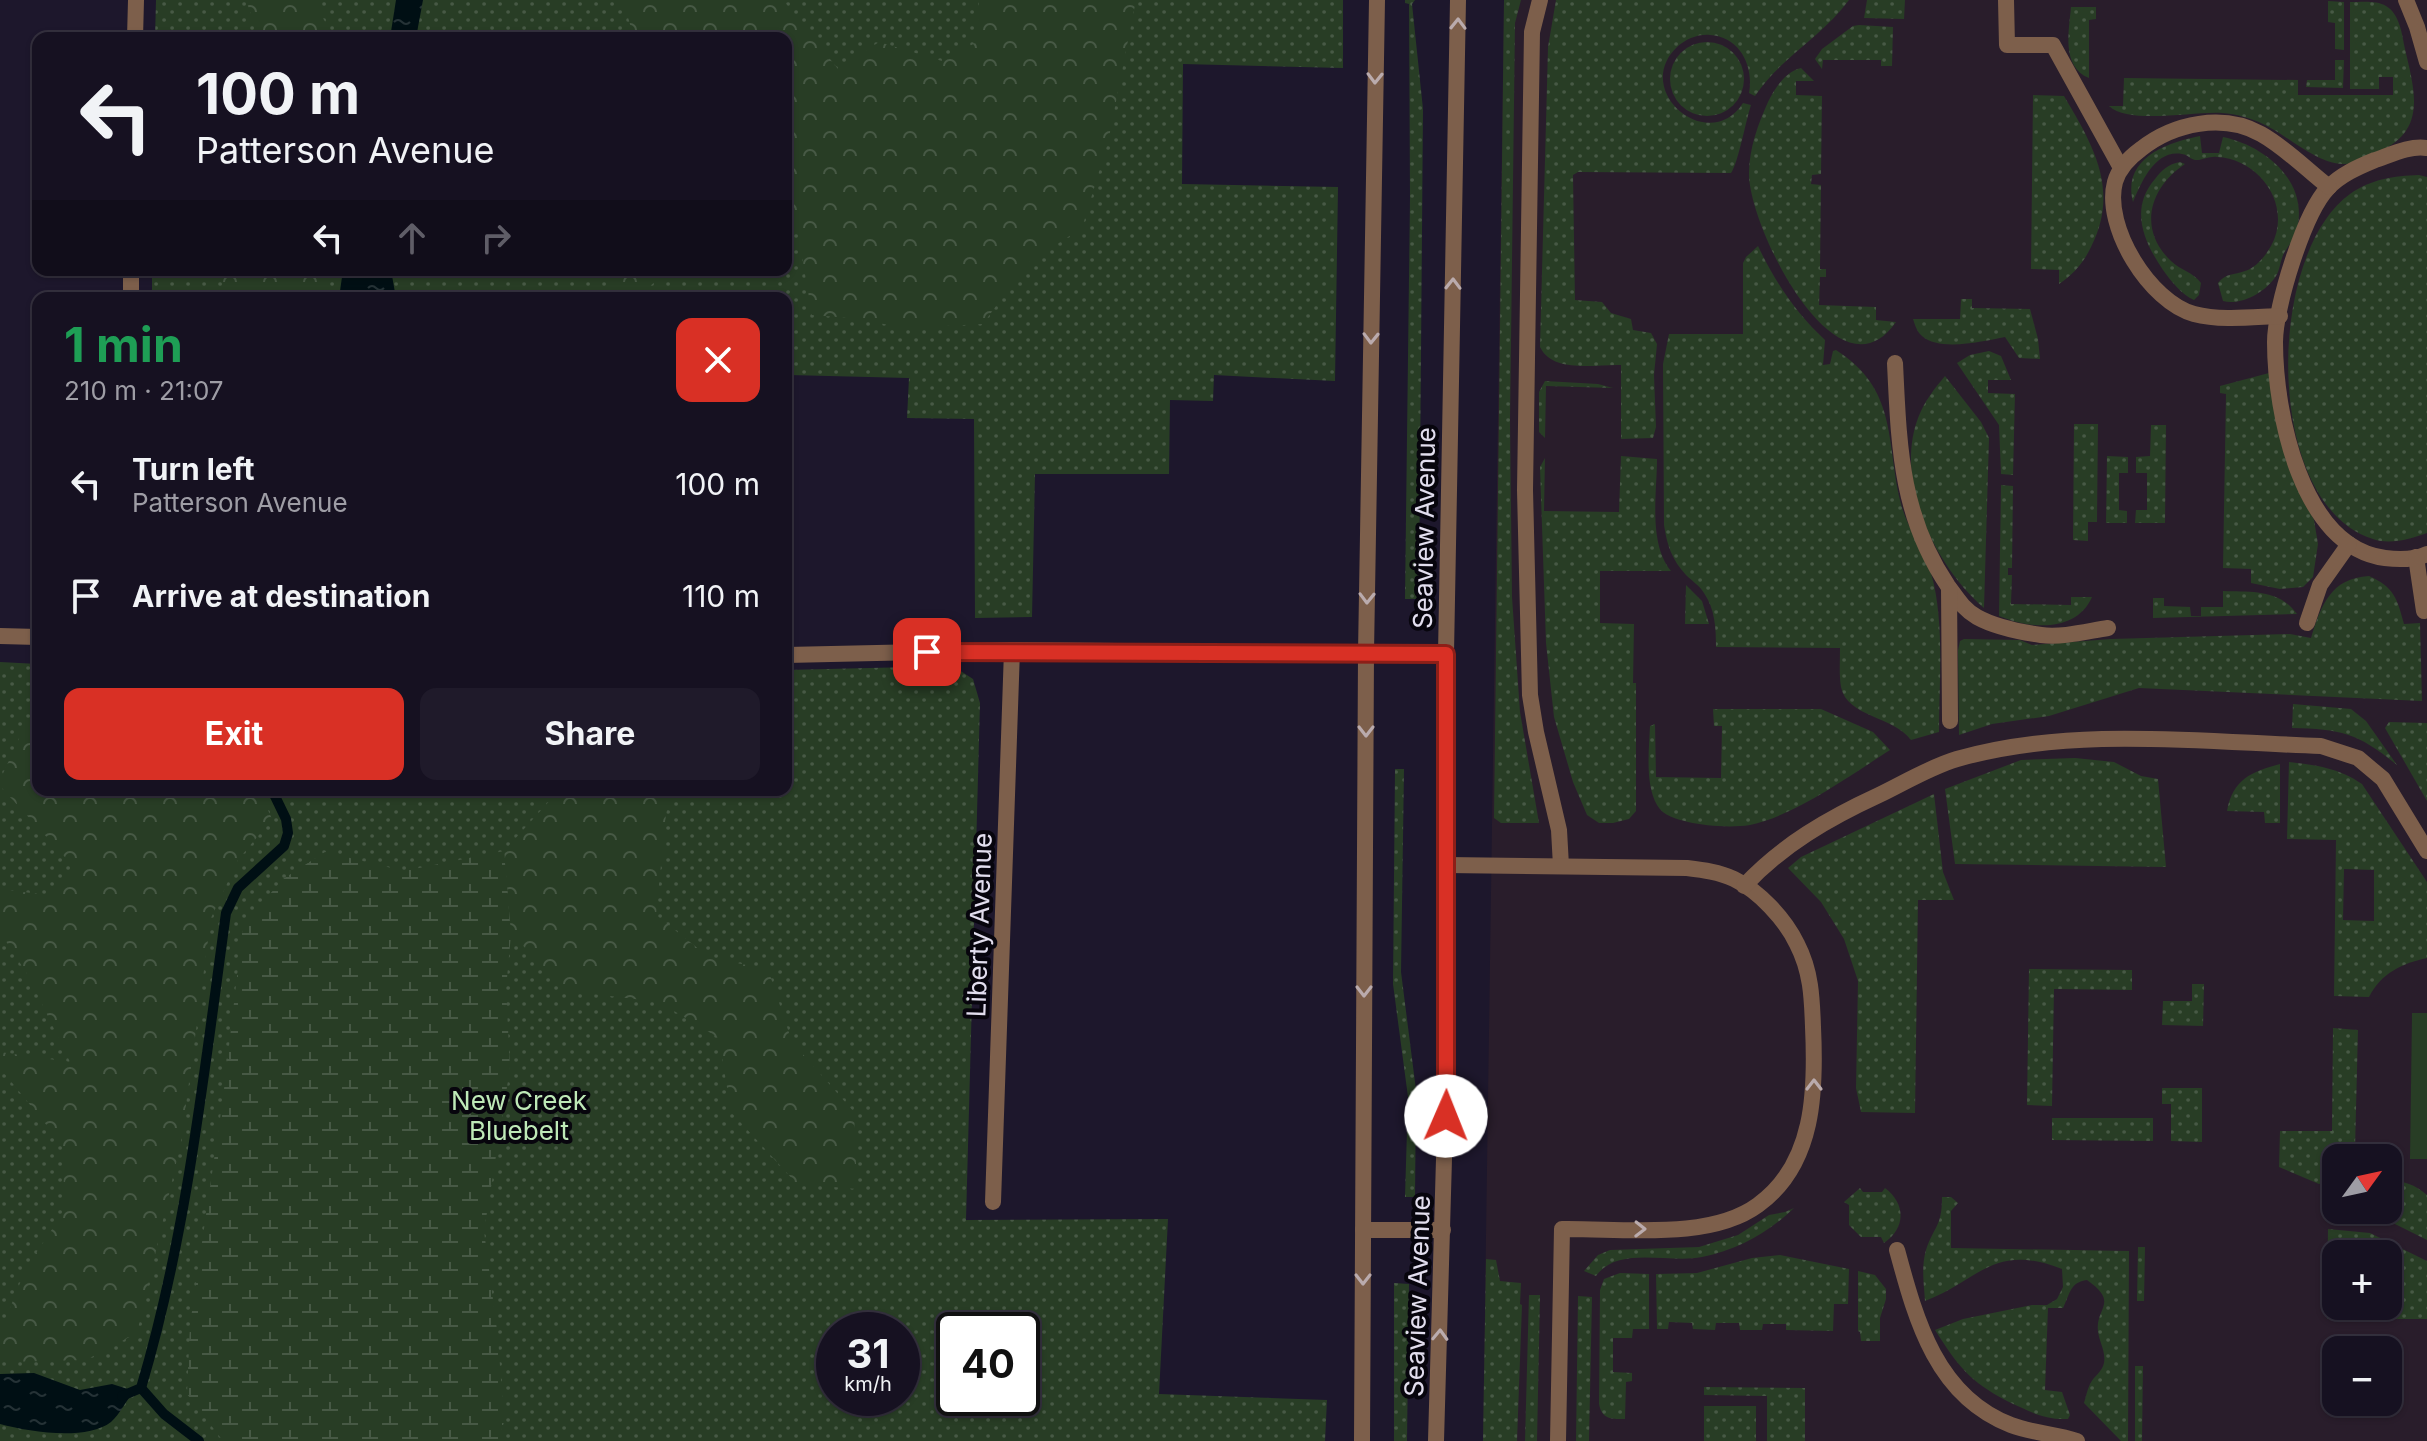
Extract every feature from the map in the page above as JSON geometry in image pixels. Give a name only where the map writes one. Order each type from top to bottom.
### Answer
[{"type":"street","points":[[135,32],[136,0]]},
{"type":"street","name":"Seaview Avenue","points":[[1362,1441],[1366,653],[1377,0]]},
{"type":"street","name":"Seaview Avenue","points":[[1436,1441],[1446,1088],[1446,654],[1458,0]]},
{"type":"street","points":[[1540,0],[1532,32],[1525,490],[1528,616],[1530,695],[1559,830],[1561,866]]},
{"type":"street","points":[[2006,0],[2007,45],[2053,45],[2121,168]]},
{"type":"street","points":[[2406,0],[2427,62]]},
{"type":"street","points":[[2280,316],[2194,314],[2175,305],[2155,289],[2138,269],[2124,242],[2113,196],[2115,181],[2121,168],[2153,139],[2174,128],[2217,123],[2261,134],[2329,187]]},
{"type":"street","points":[[2424,611],[2422,556],[2402,560],[2375,557],[2349,544],[2327,525],[2316,509],[2291,448],[2277,371],[2275,338],[2294,258],[2314,206],[2329,187],[2370,162],[2402,151],[2427,148]]},
{"type":"street","points":[[1895,363],[1899,448],[1911,510],[1925,545],[1961,605],[1977,617],[2000,627],[2044,636],[2108,628]]},
{"type":"street","points":[[2307,623],[2320,585],[2349,544]]},
{"type":"street","points":[[1949,586],[1950,721]]},
{"type":"street","points":[[0,636],[32,637]]},
{"type":"street","points":[[792,655],[1012,650],[1446,654]]},
{"type":"street","name":"Liberty Avenue","points":[[993,1202],[1012,650]]},
{"type":"street","points":[[1744,886],[1792,842],[1851,808],[1953,760],[2018,745],[2063,741],[2321,746],[2358,758],[2383,779],[2427,851]]},
{"type":"street","points":[[1446,865],[1687,868],[1711,871],[1735,880],[1775,911],[1797,942],[1811,979],[1814,1100],[1801,1151],[1773,1193],[1757,1206],[1728,1221],[1692,1229],[1562,1229],[1558,1441]]},
{"type":"street","points":[[1363,1230],[1443,1230]]},
{"type":"street","points":[[1897,1250],[1926,1343],[1951,1381],[1991,1415],[2013,1425],[2077,1441]]},
{"type":"shaded area","points":[[1504,0],[2427,0],[2427,1441],[1483,1441]]},
{"type":"green space","points":[[156,0],[1343,0],[1343,68],[1183,64],[1182,184],[1338,187],[1335,381],[1214,375],[1213,401],[1170,400],[1169,474],[1035,474],[1032,617],[975,618],[974,419],[907,418],[909,378],[792,375],[792,292],[152,292],[152,276],[792,276],[792,32],[155,32]]},
{"type":"green space","points":[[246,0],[312,0],[331,32],[257,32]]},
{"type":"green space","points":[[623,0],[783,0],[838,69],[879,42],[942,61],[977,42],[979,0],[1136,0],[1108,142],[1082,228],[1026,264],[983,324],[907,328],[812,315],[798,233],[792,226],[792,32],[632,32]]},
{"type":"green space","points":[[1405,0],[1415,0],[1412,4],[1423,109],[1419,599],[1405,599],[1410,198],[1409,4]]},
{"type":"green space","points":[[1504,0],[1521,0],[1515,23],[1510,420],[1512,597],[1520,712],[1539,823],[1501,823],[1494,818]]},
{"type":"green space","points":[[1556,0],[1849,0],[1776,70],[1755,96],[1749,93],[1749,73],[1743,55],[1737,47],[1720,37],[1706,35],[1688,39],[1677,47],[1665,64],[1663,82],[1669,98],[1680,111],[1695,120],[1712,123],[1729,118],[1743,103],[1751,105],[1731,173],[1578,172],[1573,175],[1575,300],[1602,302],[1611,313],[1631,319],[1633,330],[1651,333],[1657,344],[1654,375],[1656,427],[1653,438],[1621,439],[1621,365],[1565,364],[1546,355],[1540,347],[1548,47]]},
{"type":"green space","points":[[1867,0],[1905,0],[1904,19],[1864,18]]},
{"type":"green space","points":[[2328,1],[2344,2],[2344,50],[2335,49],[2335,23],[2328,22]]},
{"type":"green space","points":[[2350,2],[2378,3],[2394,14],[2401,31],[2414,95],[2411,122],[2404,133],[2394,143],[2362,160],[2344,164],[2324,160],[2263,124],[2238,115],[2131,115],[2109,106],[2123,106],[2124,78],[2298,80],[2298,95],[2393,95],[2393,77],[2379,77],[2379,89],[2350,89]]},
{"type":"green space","points":[[2071,7],[2096,7],[2096,19],[2089,20],[2089,78],[2080,73],[2070,57]]},
{"type":"green space","points":[[1853,26],[1893,27],[1892,66],[1881,66],[1881,60],[1823,60],[1822,69],[1815,59],[1822,49]]},
{"type":"green space","points":[[1707,42],[1728,48],[1738,58],[1744,79],[1738,100],[1728,110],[1707,116],[1686,110],[1676,100],[1670,79],[1676,58],[1686,48]]},
{"type":"green space","points":[[2335,60],[2344,60],[2343,88],[2306,87],[2307,80],[2335,80]]},
{"type":"green space","points":[[1801,68],[1814,81],[1796,81],[1796,95],[1822,96],[1821,174],[1812,175],[1811,184],[1821,185],[1820,269],[1826,269],[1826,277],[1820,277],[1819,305],[1876,307],[1876,320],[1896,322],[1873,342],[1848,342],[1823,326],[1800,299],[1763,230],[1753,198],[1749,164],[1761,119],[1781,81]]},
{"type":"green space","points":[[2033,95],[2064,96],[2093,150],[2103,187],[2099,226],[2091,247],[2078,268],[2059,284],[2059,270],[2031,269]]},
{"type":"green space","points":[[2200,136],[2202,153],[2219,153],[2223,137],[2255,149],[2281,170],[2297,198],[2299,215],[2296,233],[2284,253],[2276,276],[2260,292],[2245,300],[2223,301],[2218,283],[2257,264],[2269,250],[2277,231],[2275,201],[2259,175],[2233,160],[2214,157],[2196,160],[2172,154],[2150,169],[2133,202],[2131,187],[2140,164],[2173,143]]},
{"type":"green space","points":[[2180,162],[2185,164],[2163,184],[2156,196],[2151,222],[2160,249],[2201,283],[2199,295],[2194,300],[2181,291],[2163,270],[2150,248],[2142,225],[2141,214],[2147,190],[2163,170]]},
{"type":"green space","points":[[2427,177],[2427,533],[2386,541],[2373,539],[2337,517],[2311,479],[2295,431],[2288,377],[2291,321],[2302,269],[2322,225],[2358,189],[2383,179]]},
{"type":"green space","points":[[1758,246],[1787,296],[1825,340],[1823,365],[1830,364],[1836,350],[1856,365],[1870,381],[1886,417],[1903,510],[1928,564],[1935,592],[1940,652],[1939,732],[1911,740],[1893,726],[1852,705],[1841,687],[1840,648],[1716,647],[1714,619],[1708,599],[1677,564],[1671,552],[1664,525],[1663,364],[1669,334],[1743,334],[1743,263]]},
{"type":"green space","points":[[221,276],[321,276],[318,292],[224,292]]},
{"type":"green space","points":[[611,276],[662,276],[643,292],[607,292]]},
{"type":"green space","points":[[1961,299],[1972,299],[1972,308],[2030,309],[2040,359],[2019,358],[2005,337],[1951,344],[1930,341],[1920,334],[1913,319],[1960,319]]},
{"type":"green space","points":[[1989,351],[2001,356],[2011,380],[1988,380],[1988,393],[2015,394],[2013,475],[2001,474],[1999,425],[1957,363],[1970,355]]},
{"type":"green space","points":[[2269,373],[2289,464],[2314,520],[2318,544],[2313,577],[2303,587],[2280,589],[2251,583],[2251,569],[2223,568],[2226,394],[2220,393],[2220,386]]},
{"type":"green space","points":[[1945,376],[1981,422],[1989,438],[1984,608],[1950,570],[1935,546],[1915,495],[1911,469],[1912,443],[1918,418]]},
{"type":"green space","points":[[1545,381],[1598,384],[1613,388],[1546,386],[1545,438],[1539,432],[1539,392]]},
{"type":"green space","points":[[2074,424],[2098,424],[2097,522],[2088,522],[2088,541],[2073,540]]},
{"type":"green space","points":[[2151,425],[2166,425],[2165,523],[2135,523],[2136,510],[2147,510],[2147,473],[2136,473],[2136,457],[2150,456]]},
{"type":"green space","points":[[1621,456],[1657,459],[1656,532],[1664,560],[1671,571],[1600,571],[1600,623],[1634,624],[1636,811],[1629,819],[1599,823],[1587,815],[1573,782],[1554,717],[1546,643],[1540,467],[1545,458],[1544,511],[1619,512]]},
{"type":"green space","points":[[2107,456],[2128,457],[2128,473],[2119,473],[2119,510],[2127,511],[2127,523],[2106,523]]},
{"type":"green space","points":[[2001,485],[2013,486],[2012,568],[2008,568],[2008,575],[2012,575],[2011,604],[2071,605],[2071,597],[2092,597],[2085,609],[2075,617],[2051,625],[2038,625],[1999,616]]},
{"type":"green space","points":[[2369,576],[2384,584],[2393,594],[2404,624],[2420,623],[2422,701],[2139,688],[2049,716],[1992,724],[1959,735],[1958,650],[1960,641],[1964,639],[2020,640],[2032,645],[2111,639],[2290,634],[2311,638],[2330,595],[2345,582]]},
{"type":"green space","points":[[1686,585],[1702,601],[1709,624],[1685,624]]},
{"type":"green space","points":[[2223,591],[2273,596],[2297,614],[2153,618],[2153,598],[2164,598],[2164,606],[2190,607],[2191,616],[2201,616],[2201,607],[2223,607]]},
{"type":"green space","name":"New Creek Bluebelt","points":[[0,662],[32,664],[32,796],[792,796],[792,670],[953,666],[973,679],[980,703],[966,1220],[1168,1219],[1159,1394],[1327,1400],[1325,1441],[0,1441]]},
{"type":"green space","points":[[2293,704],[2351,709],[2366,721],[2397,765],[2360,739],[2324,730],[2292,728]]},
{"type":"green space","points":[[1713,709],[1821,709],[1873,732],[1890,750],[1822,794],[1767,820],[1735,826],[1688,822],[1663,812],[1653,797],[1649,767],[1650,726],[1655,724],[1656,777],[1721,778],[1722,726],[1714,726]]},
{"type":"green space","points":[[28,719],[32,720],[32,796],[262,796],[272,819],[238,860],[211,918],[181,1142],[137,1333],[86,1360],[0,1362],[0,1321],[6,1318],[26,1268],[65,1210],[62,1144],[0,1068],[0,1052],[70,1062],[29,977],[0,932],[0,889],[47,895],[74,867],[0,786]]},
{"type":"green space","points":[[2389,722],[2427,723],[2427,801],[2385,728]]},
{"type":"green space","points":[[2075,758],[2114,762],[2141,776],[2158,779],[2166,867],[1955,864],[1945,789],[2021,760]]},
{"type":"green space","points":[[2289,762],[2336,771],[2362,784],[2427,882],[2427,958],[2394,970],[2380,981],[2369,997],[2334,996],[2336,840],[2287,839]],"holes":[[[2344,869],[2374,870],[2374,921],[2343,920]]]},
{"type":"green space","points":[[2280,764],[2280,823],[2265,823],[2264,812],[2227,811],[2234,791],[2245,778]]},
{"type":"green space","points":[[1395,769],[1404,769],[1401,972],[1416,1090],[1415,1197],[1405,1197],[1408,1097],[1393,984]]},
{"type":"green space","points":[[1934,794],[1943,872],[1954,900],[1918,900],[1915,1113],[1861,1112],[1856,1088],[1858,981],[1844,939],[1821,902],[1788,868],[1801,857]]},
{"type":"green space","points":[[670,796],[656,915],[710,958],[768,969],[792,1042],[854,1112],[857,1189],[797,1184],[731,1112],[719,1038],[659,1002],[569,991],[511,934],[504,851],[553,797]]},
{"type":"green space","points":[[504,851],[511,934],[506,989],[510,1068],[484,1231],[498,1338],[504,1422],[498,1441],[223,1441],[187,1394],[190,1325],[223,1098],[243,925],[283,879],[325,852],[404,871]]},
{"type":"green space","points":[[2029,969],[2132,970],[2132,990],[2054,989],[2052,1106],[2027,1105]]},
{"type":"green space","points":[[2192,984],[2204,984],[2203,1026],[2162,1025],[2163,1001],[2192,1001]]},
{"type":"green space","points":[[2412,1013],[2427,1013],[2427,1159],[2410,1159]]},
{"type":"green space","points":[[2333,1028],[2358,1030],[2355,1144],[2322,1144],[2322,1183],[2319,1184],[2279,1167],[2280,1131],[2332,1131]]},
{"type":"green space","points":[[2162,1088],[2202,1088],[2202,1142],[2171,1141],[2171,1104],[2162,1104]]},
{"type":"green space","points":[[2052,1118],[2153,1118],[2153,1141],[2052,1140]]},
{"type":"green space","points":[[2402,1183],[2427,1195],[2427,1240],[2395,1224],[2402,1224]]},
{"type":"green space","points":[[1860,1188],[1863,1192],[1882,1192],[1885,1188],[1897,1201],[1900,1223],[1884,1243],[1881,1237],[1861,1237],[1849,1225],[1849,1205],[1844,1202]]},
{"type":"green space","points":[[1942,1197],[1951,1197],[1958,1203],[1951,1211],[1951,1248],[2129,1251],[2128,1441],[2121,1441],[2084,1403],[2090,1384],[2104,1363],[2098,1323],[2104,1300],[2097,1288],[2087,1280],[2074,1286],[2063,1308],[2048,1308],[2045,1390],[2062,1392],[2070,1415],[2068,1419],[2044,1416],[2007,1401],[1983,1387],[1958,1363],[1935,1330],[1963,1319],[2032,1305],[2047,1305],[2057,1299],[2063,1287],[2062,1269],[2039,1262],[2003,1262],[1925,1301],[1924,1256],[1939,1221]]},
{"type":"green space","points":[[1794,1208],[1752,1239],[1715,1254],[1689,1259],[1631,1258],[1617,1261],[1596,1276],[1584,1271],[1598,1255],[1610,1250],[1699,1247],[1738,1235],[1769,1215]]},
{"type":"green space","points":[[2328,1229],[2370,1233],[2384,1240],[2328,1240]]},
{"type":"green space","points":[[2138,1247],[2145,1247],[2144,1301],[2137,1301]]},
{"type":"green space","points":[[2402,1249],[2427,1261],[2427,1319],[2402,1319]]},
{"type":"green space","points":[[1780,1255],[1849,1269],[1848,1304],[1834,1304],[1833,1331],[1786,1330],[1786,1324],[1763,1324],[1762,1330],[1740,1330],[1739,1323],[1716,1323],[1715,1330],[1693,1329],[1692,1323],[1669,1322],[1668,1329],[1657,1329],[1656,1274],[1697,1273],[1752,1258]]},
{"type":"green space","points":[[1486,1259],[1496,1260],[1500,1281],[1521,1283],[1517,1441],[1483,1441]]},
{"type":"green space","points":[[1858,1271],[1875,1275],[1886,1289],[1880,1318],[1880,1341],[1861,1341],[1858,1331]]},
{"type":"green space","points":[[1620,1273],[1649,1274],[1649,1329],[1633,1329],[1632,1338],[1613,1338],[1613,1372],[1632,1373],[1632,1381],[1626,1382],[1625,1419],[1605,1416],[1599,1404],[1600,1290],[1604,1279]]},
{"type":"green space","points":[[1394,1283],[1409,1284],[1407,1441],[1394,1441]]},
{"type":"green space","points":[[1529,1295],[1540,1295],[1537,1441],[1525,1441]]},
{"type":"green space","points":[[1578,1296],[1592,1297],[1589,1441],[1576,1441]]},
{"type":"green space","points":[[2135,1366],[2143,1366],[2142,1441],[2135,1441]]},
{"type":"green space","points":[[1704,1387],[1805,1388],[1805,1441],[1767,1441],[1767,1396],[1704,1395]]},
{"type":"green space","points":[[1704,1406],[1756,1406],[1756,1441],[1704,1441]]},
{"type":"water","points":[[396,0],[423,0],[417,32],[391,32]]},
{"type":"water","points":[[342,276],[392,276],[395,292],[340,292]]},
{"type":"water","points":[[34,1373],[80,1390],[112,1384],[134,1391],[111,1422],[100,1428],[57,1433],[0,1424],[0,1374]]},
{"type":"waterway","points":[[122,1396],[141,1388],[171,1271],[202,1093],[226,913],[238,888],[284,846],[288,833],[286,819],[275,796]]},
{"type":"waterway","points":[[141,1388],[164,1414],[199,1441]]},
{"type":"route","points":[[927,652],[1446,654],[1446,1116]]}]
